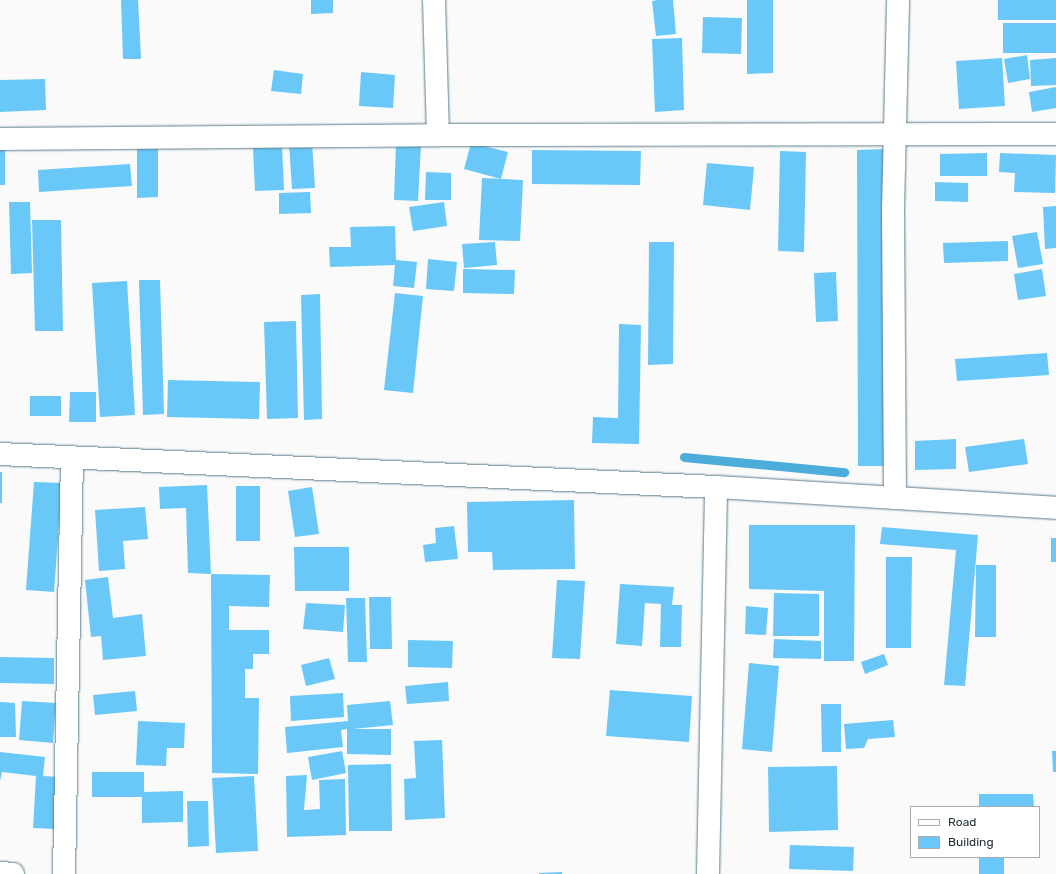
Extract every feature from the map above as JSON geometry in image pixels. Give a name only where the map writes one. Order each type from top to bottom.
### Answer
[{"type":"street","points":[[434,0],[438,135]]},
{"type":"street","points":[[895,498],[895,134],[898,0]]},
{"type":"street","points":[[0,139],[438,135],[1056,134]]},
{"type":"street","points":[[0,454],[716,487],[1056,508]]},
{"type":"street","points":[[64,874],[72,458]]},
{"type":"street","points":[[708,874],[716,487]]},
{"type":"street","points":[[0,873],[13,874]]},
{"type":"building","points":[[121,0],[138,0],[141,59],[123,59]]},
{"type":"building","points":[[311,0],[333,0],[333,13],[311,14]]},
{"type":"building","points":[[673,0],[676,34],[656,36],[652,1]]},
{"type":"building","points":[[747,0],[773,0],[773,73],[747,74]]},
{"type":"building","points":[[998,0],[1056,0],[1056,20],[998,20]]},
{"type":"building","points":[[703,17],[742,18],[741,54],[702,53]]},
{"type":"building","points":[[1003,23],[1056,23],[1056,53],[1003,53]]},
{"type":"building","points":[[682,38],[684,110],[655,112],[652,39]]},
{"type":"building","points":[[1027,55],[1030,79],[1008,83],[1004,59]]},
{"type":"building","points":[[1002,58],[1005,106],[959,109],[956,61]]},
{"type":"building","points":[[1056,58],[1056,85],[1031,86],[1030,60]]},
{"type":"building","points":[[274,70],[303,74],[301,94],[271,91]]},
{"type":"building","points":[[361,72],[395,75],[393,108],[359,106]]},
{"type":"building","points":[[45,79],[46,110],[0,112],[0,80]]},
{"type":"building","points":[[1056,87],[1056,108],[1032,112],[1029,92]]},
{"type":"building","points":[[312,142],[315,188],[292,189],[289,143]]},
{"type":"building","points":[[396,143],[421,144],[418,201],[394,200]]},
{"type":"building","points":[[471,143],[508,152],[501,179],[464,169]]},
{"type":"building","points":[[0,144],[5,144],[5,185],[0,185]]},
{"type":"building","points":[[137,145],[158,145],[158,197],[137,198]]},
{"type":"building","points":[[282,146],[284,190],[255,191],[253,147]]},
{"type":"building","points":[[884,149],[885,466],[858,466],[857,150]]},
{"type":"building","points":[[532,150],[641,151],[640,185],[532,184]]},
{"type":"building","points":[[780,151],[806,152],[804,252],[778,251]]},
{"type":"building","points":[[987,153],[987,176],[940,176],[940,154]]},
{"type":"building","points":[[1000,153],[1056,155],[1055,193],[1014,192],[1015,173],[999,172]]},
{"type":"building","points":[[707,163],[754,167],[750,210],[703,205]]},
{"type":"building","points":[[130,164],[132,186],[39,192],[38,170]]},
{"type":"building","points":[[426,172],[451,173],[451,200],[425,200]]},
{"type":"building","points":[[482,178],[523,180],[520,241],[479,240]]},
{"type":"building","points":[[935,182],[968,183],[968,202],[935,201]]},
{"type":"building","points":[[310,192],[311,213],[279,214],[279,193]]},
{"type":"building","points":[[9,202],[30,202],[32,273],[11,274]]},
{"type":"building","points":[[444,202],[447,226],[413,231],[409,207]]},
{"type":"building","points":[[1056,206],[1056,248],[1045,249],[1043,207]]},
{"type":"building","points":[[32,220],[61,220],[63,331],[35,331]]},
{"type":"building","points":[[395,226],[396,260],[417,262],[414,288],[393,286],[395,265],[330,267],[329,247],[351,247],[350,227]]},
{"type":"building","points":[[1037,232],[1043,264],[1018,268],[1012,236]]},
{"type":"building","points":[[1008,241],[1008,261],[944,263],[943,243]]},
{"type":"building","points":[[495,242],[497,265],[464,268],[462,244]]},
{"type":"building","points":[[649,242],[674,242],[673,364],[648,365]]},
{"type":"building","points":[[428,259],[457,262],[454,291],[426,289]]},
{"type":"building","points":[[463,269],[515,270],[514,294],[463,293]]},
{"type":"building","points":[[1042,269],[1046,296],[1018,300],[1014,274]]},
{"type":"building","points":[[836,272],[838,321],[816,322],[814,273]]},
{"type":"building","points":[[139,280],[160,280],[164,414],[143,415]]},
{"type":"building","points":[[127,281],[135,415],[100,417],[92,283]]},
{"type":"building","points":[[395,293],[423,296],[413,393],[384,390]]},
{"type":"building","points":[[320,294],[322,419],[304,420],[301,295]]},
{"type":"building","points":[[296,321],[298,418],[267,419],[264,322]]},
{"type":"building","points":[[619,324],[641,325],[639,444],[592,443],[593,417],[618,418]]},
{"type":"building","points":[[1047,353],[1049,375],[957,381],[955,359]]},
{"type":"building","points":[[168,380],[260,382],[259,419],[167,417]]},
{"type":"building","points":[[70,392],[96,392],[96,422],[69,422]]},
{"type":"building","points":[[30,396],[61,396],[61,416],[30,416]]},
{"type":"building","points":[[956,439],[956,469],[915,470],[915,441]]},
{"type":"building","points":[[1024,439],[1028,464],[969,472],[965,447]]},
{"type":"building","points":[[0,472],[2,472],[2,503],[0,503]]},
{"type":"building","points":[[34,482],[62,483],[54,592],[26,590]]},
{"type":"building","points":[[207,485],[211,574],[188,573],[186,508],[160,509],[159,487]]},
{"type":"building","points":[[236,486],[260,486],[260,541],[236,541]]},
{"type":"building","points":[[312,487],[319,534],[295,537],[288,491]]},
{"type":"building","points":[[574,500],[575,569],[493,570],[492,552],[468,552],[467,502]]},
{"type":"building","points":[[145,507],[148,539],[123,541],[125,569],[99,571],[95,510]]},
{"type":"building","points":[[749,525],[855,525],[854,661],[824,661],[824,591],[749,589]]},
{"type":"building","points":[[454,526],[458,559],[425,562],[423,545],[436,543],[435,528]]},
{"type":"building","points":[[882,527],[978,535],[965,686],[944,685],[956,550],[880,544]]},
{"type":"building","points":[[1051,538],[1056,538],[1056,562],[1051,562]]},
{"type":"building","points":[[294,547],[349,547],[349,591],[295,591]]},
{"type":"building","points":[[886,557],[912,557],[911,648],[886,648]]},
{"type":"building","points":[[976,565],[996,565],[996,637],[975,637]]},
{"type":"building","points":[[211,574],[270,575],[269,607],[229,606],[229,630],[269,630],[269,654],[253,654],[253,669],[245,669],[245,698],[259,698],[258,774],[212,773]]},
{"type":"building","points":[[108,577],[113,618],[142,614],[146,656],[103,660],[101,636],[91,637],[85,580]]},
{"type":"building","points":[[557,580],[585,581],[580,659],[552,658]]},
{"type":"building","points":[[620,584],[674,587],[672,605],[682,605],[681,647],[660,647],[661,604],[645,603],[642,646],[616,644]]},
{"type":"building","points":[[774,593],[819,594],[819,636],[773,636]]},
{"type":"building","points":[[369,597],[391,597],[392,649],[370,649]]},
{"type":"building","points":[[346,598],[365,598],[367,662],[348,662]]},
{"type":"building","points":[[306,603],[345,605],[343,632],[303,629]]},
{"type":"building","points":[[746,606],[768,608],[766,635],[745,634]]},
{"type":"building","points":[[774,639],[821,641],[821,659],[773,658]]},
{"type":"building","points":[[408,640],[453,641],[452,668],[408,667]]},
{"type":"building","points":[[884,654],[888,665],[865,674],[861,662]]},
{"type":"building","points":[[0,657],[54,658],[54,684],[0,683]]},
{"type":"building","points":[[329,658],[335,679],[306,686],[301,665]]},
{"type":"building","points":[[749,663],[779,666],[772,752],[742,749]]},
{"type":"building","points":[[448,682],[449,701],[407,704],[405,686]]},
{"type":"building","points":[[610,690],[692,696],[689,742],[606,736]]},
{"type":"building","points":[[135,691],[137,711],[95,715],[93,695]]},
{"type":"building","points":[[343,693],[344,717],[291,721],[290,696]]},
{"type":"building","points":[[22,701],[56,703],[53,743],[19,740]]},
{"type":"building","points":[[390,701],[393,725],[353,729],[391,729],[391,755],[347,754],[347,729],[341,730],[343,747],[287,753],[285,727],[348,721],[347,705]]},
{"type":"building","points":[[0,702],[15,703],[16,737],[0,737]]},
{"type":"building","points":[[821,704],[841,704],[841,752],[822,752]]},
{"type":"building","points":[[893,720],[895,737],[868,739],[864,748],[846,749],[844,724]]},
{"type":"building","points":[[138,721],[185,723],[184,748],[167,748],[166,766],[136,765]]},
{"type":"building","points":[[442,740],[445,818],[405,820],[404,779],[416,778],[414,741]]},
{"type":"building","points":[[342,751],[346,773],[312,780],[308,757]]},
{"type":"building","points":[[1052,751],[1056,751],[1056,772],[1053,772]]},
{"type":"building","points":[[0,752],[45,757],[43,776],[58,777],[55,829],[33,828],[36,776],[2,772],[0,781]]},
{"type":"building","points":[[391,764],[392,831],[349,831],[348,765]]},
{"type":"building","points":[[837,766],[838,830],[769,832],[768,767]]},
{"type":"building","points":[[92,772],[144,772],[144,792],[183,791],[183,822],[142,823],[142,797],[92,797]]},
{"type":"building","points":[[307,775],[304,810],[320,809],[319,780],[345,779],[346,835],[287,837],[286,776]]},
{"type":"building","points":[[254,776],[258,851],[216,853],[212,778]]},
{"type":"building","points":[[979,794],[1033,794],[1034,806],[979,806]]},
{"type":"building","points":[[187,801],[208,801],[209,846],[188,847]]},
{"type":"building","points":[[790,845],[854,847],[853,871],[789,869]]},
{"type":"building","points":[[979,858],[1004,858],[1004,874],[979,874]]},
{"type":"building","points":[[562,872],[562,874],[539,874],[539,873]]},
{"type":"waterway","points":[[684,457],[844,472]]}]
